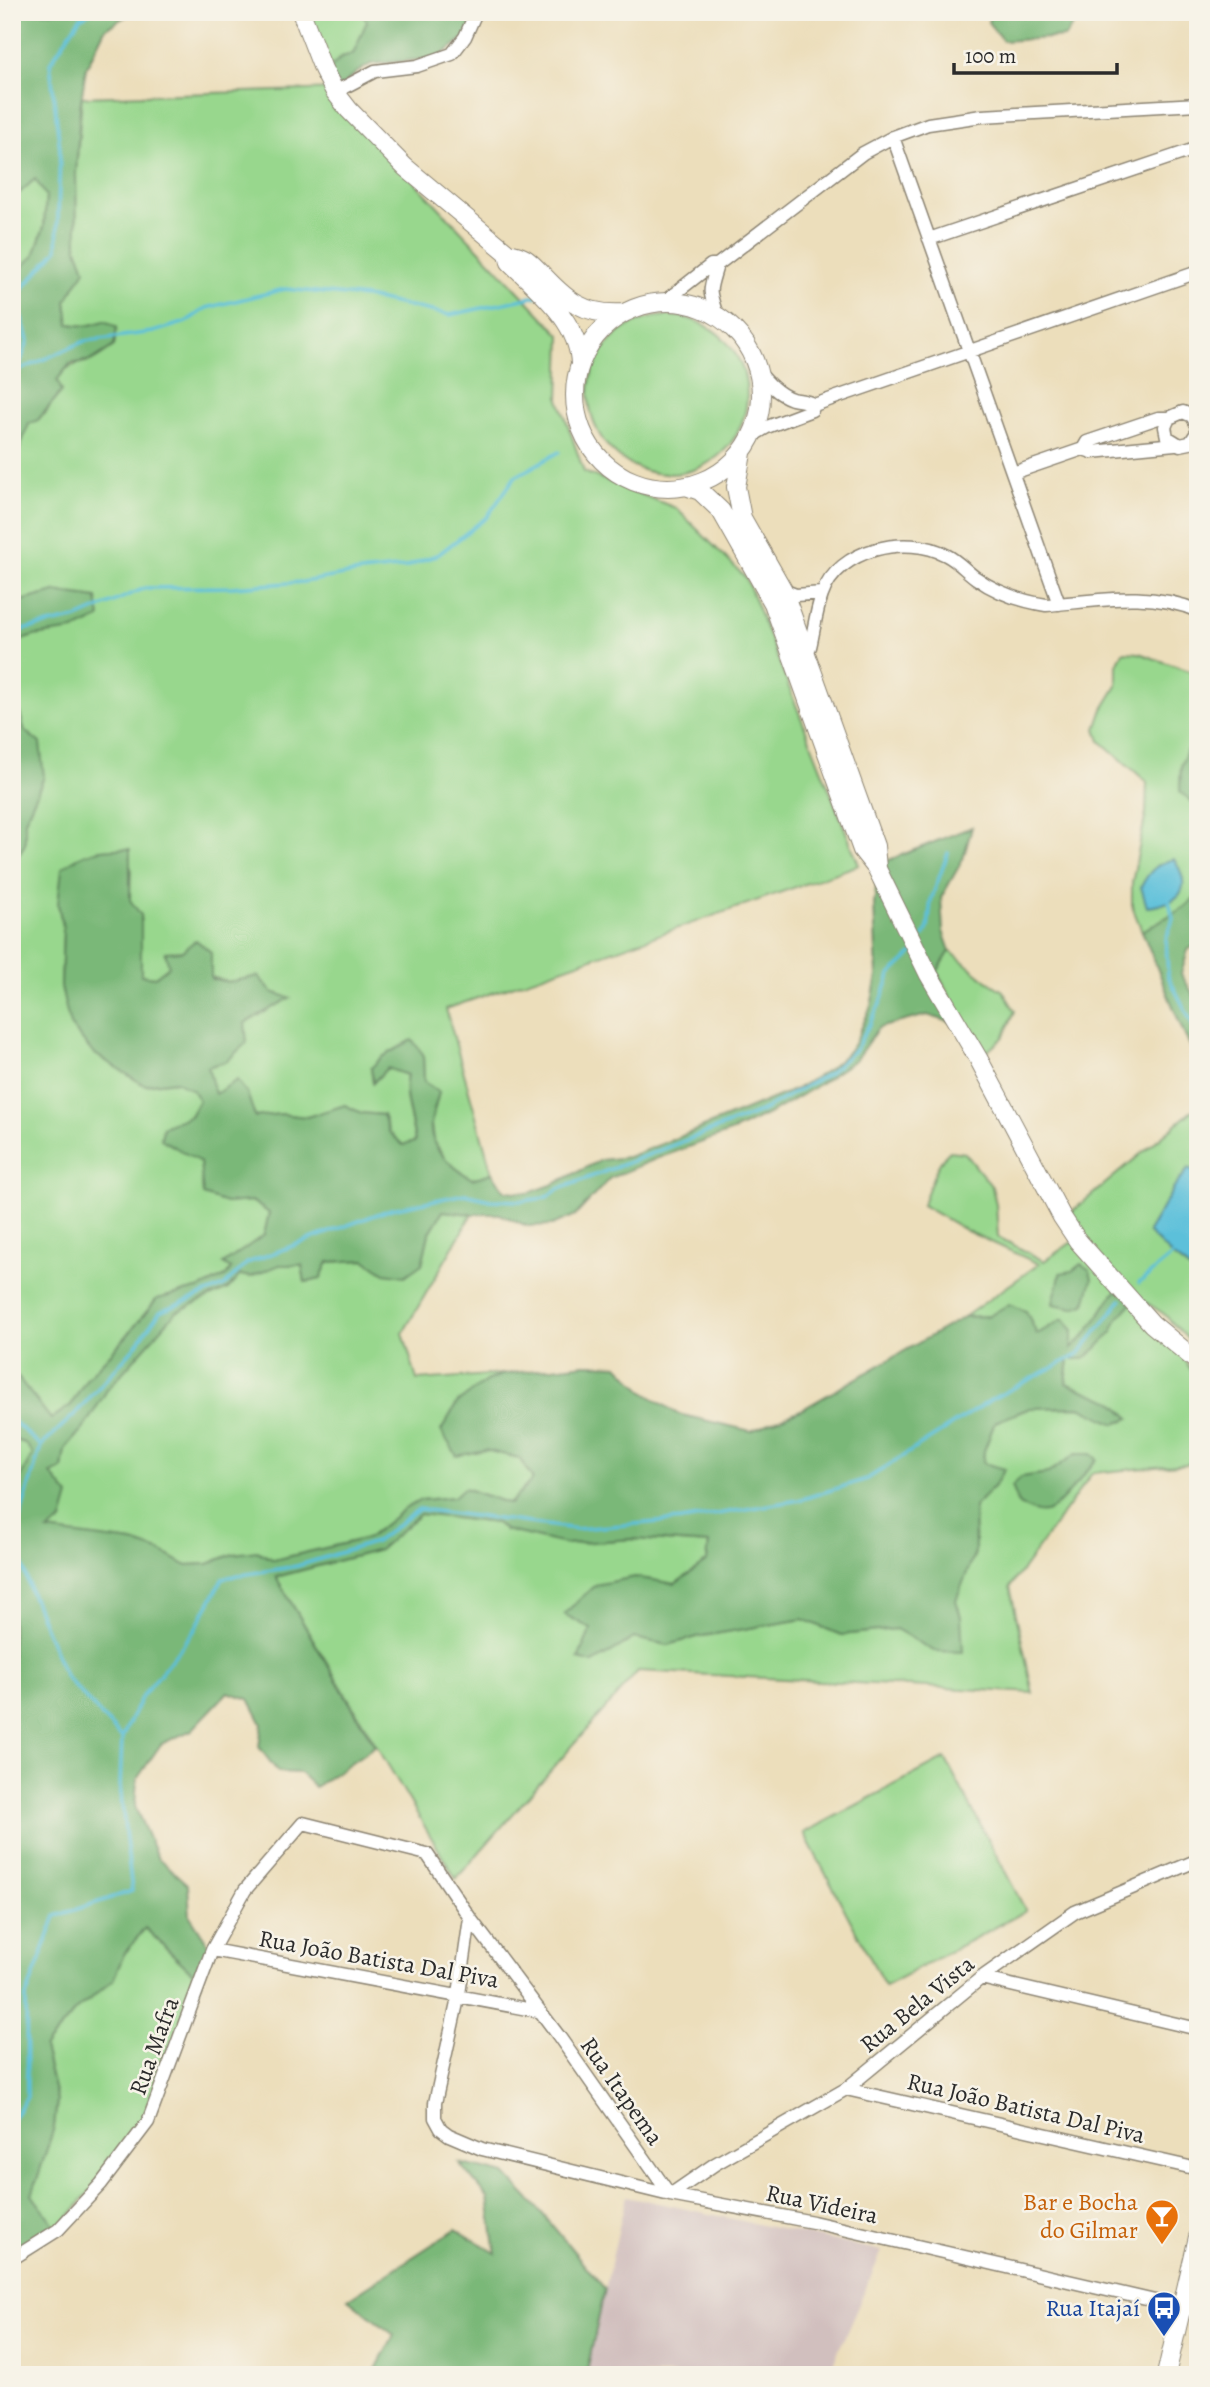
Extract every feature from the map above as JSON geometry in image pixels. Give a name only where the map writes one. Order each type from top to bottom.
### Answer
[{"type":"street","points":[[301,12],[335,92],[349,110],[405,167],[508,253],[523,256],[562,295],[580,307],[606,315],[664,302],[691,305],[717,316],[738,333],[746,345],[760,383],[759,411],[736,476],[738,508],[746,527],[783,590],[807,652],[875,846],[877,869]]},
{"type":"street","points":[[335,92],[375,71],[417,65],[452,54],[465,37],[476,12]]},
{"type":"street","points":[[717,316],[709,288],[717,265],[863,153],[893,137],[928,124],[982,116],[1198,104]]},
{"type":"street","points":[[893,137],[1059,604]]},
{"type":"street","points":[[929,239],[1198,148]]},
{"type":"street","points":[[508,253],[510,262],[564,319],[580,351],[576,393],[579,420],[599,456],[620,474],[645,485],[672,488],[700,482],[724,469],[747,443],[767,427],[812,410],[814,405],[1198,272]]},
{"type":"street","points":[[664,302],[710,265],[717,265]]},
{"type":"street","points":[[580,365],[593,341],[612,321],[624,313]]},
{"type":"street","points":[[757,370],[780,393],[814,405]]},
{"type":"street","points":[[1013,473],[1083,449],[1092,452],[1185,445],[1196,428],[1183,412],[1087,442],[1083,449]]},
{"type":"street","points":[[1169,418],[1165,432],[1175,444]]},
{"type":"street","points":[[686,486],[699,491],[721,511],[773,603],[862,850],[877,869],[929,975],[978,1058],[1062,1217],[1078,1241],[1152,1324],[1198,1362]]},
{"type":"street","points":[[807,652],[822,593],[836,574],[855,558],[877,548],[912,545],[945,554],[979,580],[1032,603],[1059,604],[1142,598],[1172,602],[1198,611]]},
{"type":"street","points":[[783,590],[796,595],[822,593]]},
{"type":"street","name":"Rua Mafra","points":[[12,2259],[58,2230],[101,2184],[148,2122],[212,1950],[245,1890],[303,1823],[427,1854]]},
{"type":"street","name":"Rua Itapema","points":[[427,1854],[470,1918],[670,2195]]},
{"type":"street","name":"Rua Bela Vista","points":[[670,2195],[715,2164],[846,2089],[981,1978],[1075,1912],[1198,1860]]},
{"type":"street","points":[[459,1994],[470,1918]]},
{"type":"street","name":"Rua João Batista Dal Piva","points":[[212,1950],[459,1994],[538,2011]]},
{"type":"street","points":[[981,1978],[1198,2029]]},
{"type":"street","name":"Rua Videira","points":[[459,1994],[435,2103],[435,2118],[441,2129],[449,2135],[482,2149],[670,2195],[813,2222],[1189,2309]]},
{"type":"street","name":"Rua João Batista Dal Piva","points":[[846,2089],[1198,2169]]},
{"type":"street","points":[[1166,2375],[1189,2309],[1198,2237]]},
{"type":"shaded area","points":[[626,2196],[882,2251],[828,2375],[586,2375]]},
{"type":"green space","points":[[12,12],[133,12],[105,29],[86,68],[80,107],[76,173],[77,248],[85,270],[66,301],[69,324],[86,326],[105,321],[117,327],[114,346],[92,360],[70,364],[57,380],[62,391],[38,420],[29,424],[17,455],[12,460],[12,276],[34,256],[44,227],[46,196],[35,179],[17,195],[12,217]]},
{"type":"green space","points":[[306,12],[360,12],[368,21],[353,54],[341,57],[329,69]]},
{"type":"green space","points":[[360,12],[478,12],[466,37],[437,58],[371,64],[356,73],[339,89],[329,69],[342,57],[353,54],[367,21]]},
{"type":"green space","points":[[991,12],[1081,12],[1065,37],[1003,41],[988,22]]},
{"type":"green space","points":[[339,89],[334,97],[561,336],[559,399],[584,472],[676,508],[746,578],[859,865],[446,1009],[492,1173],[472,1179],[449,1165],[433,1139],[431,1124],[439,1092],[424,1082],[423,1054],[371,1068],[373,1083],[387,1068],[407,1075],[407,1100],[415,1142],[403,1145],[389,1132],[383,1115],[361,1113],[345,1105],[307,1117],[280,1114],[255,1117],[247,1093],[215,1094],[207,1067],[245,1023],[289,998],[271,992],[258,976],[230,982],[169,966],[155,977],[141,975],[130,900],[131,868],[58,904],[63,928],[61,987],[92,1052],[144,1085],[176,1081],[192,1090],[199,1100],[190,1116],[163,1127],[186,1153],[200,1162],[226,1203],[251,1201],[269,1213],[264,1235],[224,1264],[231,1269],[226,1276],[201,1288],[157,1299],[87,1378],[71,1405],[51,1419],[12,1370],[12,866],[25,844],[25,820],[44,777],[25,731],[12,688],[12,643],[34,636],[55,592],[21,601],[12,599],[12,460],[17,455],[29,423],[48,410],[60,374],[71,366],[93,360],[114,346],[117,327],[105,321],[86,326],[69,324],[66,301],[85,270],[77,248],[76,173],[82,97]]},
{"type":"green space","points":[[36,178],[46,195],[44,227],[34,256],[12,276],[12,217],[17,195]]},
{"type":"green space","points":[[668,316],[698,322],[724,339],[741,365],[747,395],[741,425],[724,451],[698,468],[668,474],[638,468],[612,451],[595,425],[589,395],[595,365],[612,339],[638,322]]},
{"type":"green space","points":[[55,592],[97,598],[100,618],[74,630],[34,636],[12,643],[12,599],[21,601]]},
{"type":"green space","points":[[1123,652],[1139,653],[1198,674],[1198,746],[1187,750],[1181,766],[1180,791],[1198,807],[1198,896],[1183,908],[1142,931],[1132,906],[1132,883],[1146,813],[1147,782],[1100,741],[1096,729],[1103,709],[1117,686],[1117,665]]},
{"type":"green space","points":[[12,688],[25,731],[40,743],[44,777],[25,820],[25,844],[12,866]]},
{"type":"green space","points":[[1198,746],[1198,807],[1180,791],[1181,766],[1187,750]]},
{"type":"green space","points":[[972,827],[963,859],[941,898],[943,931],[950,951],[937,972],[950,1022],[927,1015],[878,1028],[856,1059],[813,1088],[733,1131],[610,1178],[576,1215],[552,1225],[527,1226],[500,1214],[443,1211],[429,1234],[422,1264],[405,1276],[385,1273],[365,1260],[328,1262],[320,1279],[305,1282],[302,1265],[279,1265],[251,1277],[240,1275],[228,1289],[176,1312],[107,1390],[85,1426],[65,1449],[62,1469],[51,1474],[69,1496],[62,1521],[48,1531],[133,1542],[162,1552],[185,1565],[208,1564],[233,1554],[257,1551],[274,1560],[368,1538],[403,1510],[421,1500],[454,1497],[464,1488],[510,1504],[533,1479],[519,1458],[485,1450],[457,1456],[441,1431],[457,1403],[486,1381],[504,1374],[585,1364],[618,1365],[644,1392],[678,1414],[751,1431],[801,1410],[964,1317],[989,1316],[1009,1304],[1026,1311],[1037,1334],[1063,1319],[1073,1330],[1071,1349],[1085,1335],[1118,1289],[1138,1296],[1097,1348],[1084,1359],[1069,1359],[1066,1383],[1113,1402],[1130,1418],[1115,1424],[1080,1407],[1030,1408],[995,1422],[984,1451],[983,1463],[1005,1469],[994,1486],[974,1507],[975,1553],[956,1600],[961,1617],[963,1652],[934,1651],[896,1629],[841,1635],[803,1619],[697,1637],[668,1645],[634,1638],[593,1663],[578,1659],[591,1629],[564,1614],[595,1585],[635,1577],[675,1584],[707,1561],[709,1544],[632,1539],[565,1544],[504,1530],[496,1523],[420,1514],[379,1550],[276,1577],[375,1746],[315,1787],[300,1773],[278,1772],[259,1747],[262,1724],[249,1699],[228,1692],[192,1730],[161,1744],[137,1779],[135,1807],[157,1857],[188,1885],[190,1916],[212,1950],[201,1981],[145,1928],[124,1954],[113,1980],[75,2011],[44,2048],[57,2100],[54,2127],[32,2195],[58,2230],[12,2259],[12,1493],[33,1454],[25,1443],[12,1439],[12,1370],[51,1419],[71,1405],[87,1378],[157,1299],[201,1288],[226,1276],[231,1269],[223,1264],[264,1235],[269,1213],[252,1201],[226,1203],[203,1195],[200,1162],[161,1139],[163,1127],[190,1116],[199,1100],[192,1090],[176,1081],[144,1085],[92,1052],[70,1025],[61,987],[63,928],[58,904],[62,868],[94,851],[130,849],[130,900],[141,915],[141,975],[155,977],[169,966],[165,952],[182,951],[196,940],[211,952],[211,979],[230,982],[258,976],[272,992],[290,998],[245,1023],[247,1042],[227,1061],[208,1067],[215,1094],[237,1080],[247,1093],[255,1117],[280,1114],[307,1117],[345,1105],[361,1113],[383,1115],[389,1132],[403,1145],[415,1142],[407,1100],[407,1075],[387,1068],[373,1083],[371,1068],[382,1057],[412,1040],[423,1054],[424,1082],[439,1092],[431,1124],[431,1133],[438,1150],[450,1163],[472,1179],[492,1173],[505,1191],[529,1193],[554,1184],[601,1160],[628,1157],[796,1089],[829,1069],[855,1043],[871,1006],[877,976],[874,904],[879,864]]},
{"type":"green space","points":[[1198,896],[1198,943],[1188,950],[1181,974],[1198,1002],[1198,1060],[1185,1036],[1142,931],[1183,908]]},
{"type":"green space","points":[[950,951],[1003,991],[1015,1011],[1003,1038],[982,1056],[937,972]]},
{"type":"green space","points":[[1198,1106],[1198,1174],[1189,1168],[1148,1232],[1191,1271],[1198,1259],[1198,1350],[1164,1314],[1141,1299],[1159,1319],[1191,1370],[1198,1375],[1198,1463],[1092,1473],[1010,1587],[1033,1693],[638,1671],[456,1879],[276,1577],[379,1550],[420,1514],[496,1523],[565,1544],[632,1539],[709,1544],[707,1561],[675,1584],[635,1577],[565,1614],[591,1629],[593,1663],[634,1638],[668,1645],[697,1637],[803,1619],[841,1635],[896,1629],[934,1651],[961,1617],[955,1600],[975,1553],[974,1507],[994,1486],[1005,1469],[983,1463],[984,1451],[995,1422],[1030,1408],[1081,1407],[1115,1424],[1130,1418],[1066,1383],[1073,1330],[1036,1334],[1026,1311],[964,1317],[1039,1264],[967,1231],[922,1205],[936,1169],[950,1151],[965,1153],[992,1187],[998,1237],[1044,1261],[1081,1236],[1068,1215]]},
{"type":"green space","points":[[443,1211],[472,1214],[403,1333],[417,1380],[504,1374],[486,1381],[457,1455],[485,1450],[519,1458],[533,1479],[509,1504],[464,1488],[454,1497],[421,1500],[403,1510],[368,1538],[274,1560],[233,1554],[208,1564],[185,1565],[162,1552],[47,1531],[62,1521],[51,1474],[62,1469],[65,1449],[85,1426],[107,1390],[176,1312],[228,1289],[240,1275],[251,1276],[279,1265],[302,1265],[305,1282],[320,1279],[328,1262],[365,1260],[385,1273],[422,1264],[429,1234]]},
{"type":"green space","points":[[1081,1264],[1090,1270],[1092,1279],[1085,1304],[1073,1308],[1053,1304],[1060,1273],[1072,1271]]},
{"type":"green space","points":[[12,1439],[25,1443],[33,1454],[12,1493]]},
{"type":"green space","points":[[1076,1454],[1091,1454],[1097,1459],[1057,1505],[1042,1512],[1019,1505],[1012,1486],[1021,1477],[1048,1473]]},
{"type":"green space","points":[[945,1758],[1026,1911],[885,1986],[804,1833]]},
{"type":"green space","points":[[145,1928],[201,1981],[148,2122],[58,2230],[32,2195],[54,2127],[57,2100],[44,2048],[75,2011],[113,1980],[124,1954]]},
{"type":"green space","points":[[459,2163],[505,2174],[541,2212],[605,2289],[586,2375],[373,2375],[394,2335],[348,2299],[456,2229],[496,2253],[488,2198]]},
{"type":"water","points":[[1174,859],[1183,879],[1180,893],[1168,902],[1147,907],[1141,887],[1144,881],[1158,865]]},
{"type":"water","points":[[1189,1168],[1198,1174],[1198,1259],[1192,1271],[1148,1232]]},
{"type":"waterway","points":[[12,385],[28,341],[16,296],[57,250],[60,149],[50,63],[80,18],[92,12]]},
{"type":"waterway","points":[[18,371],[85,341],[153,332],[186,322],[206,308],[285,289],[366,297],[450,315],[537,296]]},
{"type":"waterway","points":[[12,632],[77,618],[145,588],[232,587],[303,582],[406,567],[439,554],[487,517],[515,477],[559,452]]},
{"type":"waterway","points":[[924,936],[928,928],[931,900],[948,853]]},
{"type":"waterway","points":[[1169,900],[1173,919],[1166,939],[1168,976],[1198,1035]]},
{"type":"waterway","points":[[41,1446],[75,1414],[133,1349],[160,1312],[224,1286],[247,1263],[391,1209],[465,1194],[490,1200],[521,1201],[545,1198],[559,1189],[760,1112],[829,1073],[856,1049],[881,1002],[890,975],[913,953]]},
{"type":"waterway","points":[[1139,1283],[1174,1252]]},
{"type":"waterway","points":[[122,1738],[141,1698],[194,1631],[223,1578],[297,1566],[375,1542],[419,1509],[577,1529],[682,1520],[799,1500],[867,1479],[994,1398],[1079,1354],[1121,1300]]},
{"type":"waterway","points":[[12,1420],[41,1446],[14,1537],[31,1593],[65,1676],[122,1738],[120,1786],[132,1891],[56,1916],[26,1997],[27,2097],[12,2120]]},
{"type":"place","name":"Bar e Bocha do Gilmar","points":[[1162,2246]]},
{"type":"place","name":"Rua Itajaí","points":[[1164,2338]]}]
